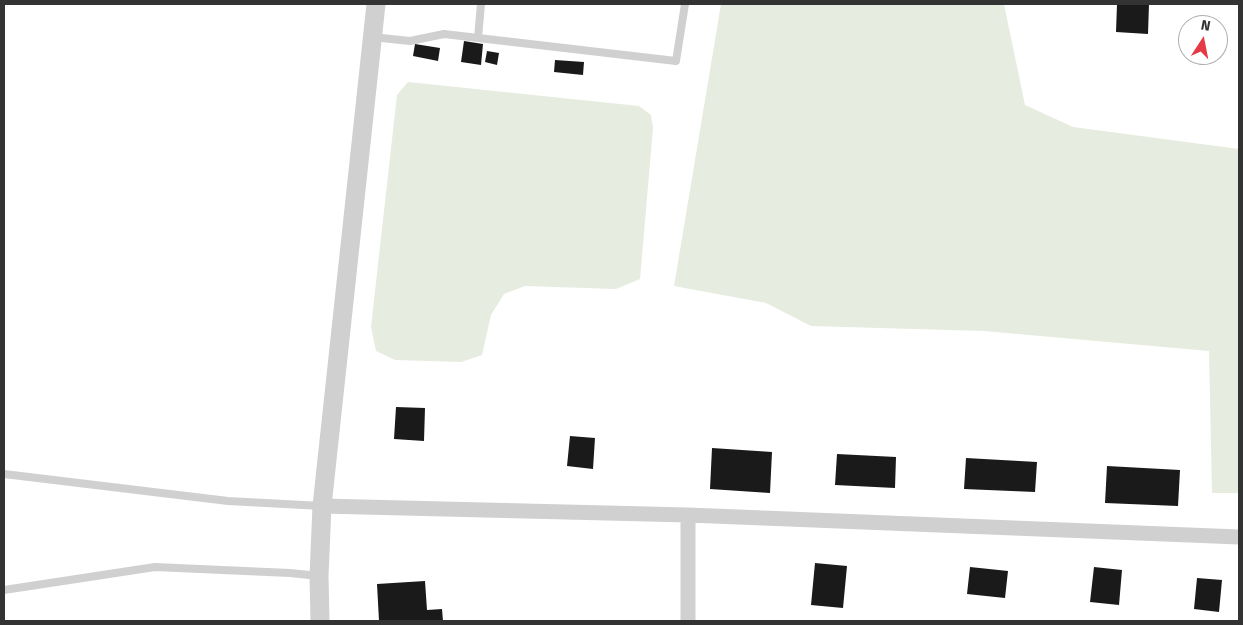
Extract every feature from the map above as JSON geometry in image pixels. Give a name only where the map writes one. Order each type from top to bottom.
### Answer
[{"type":"street","points":[[320,621],[319,576],[322,506],[376,4]]},
{"type":"street","points":[[322,506],[688,516],[1239,537]]},
{"type":"street","points":[[688,516],[688,621]]},
{"type":"lane","points":[[478,38],[482,4]]},
{"type":"lane","points":[[372,37],[410,41],[444,34],[676,61],[685,4]]},
{"type":"lane","points":[[4,474],[228,501],[322,506]]},
{"type":"lane","points":[[4,590],[155,567],[319,576]]},
{"type":"shaded area","points":[[721,4],[1004,4],[1025,105],[1073,127],[1239,149],[1239,493],[1212,493],[1209,351],[984,331],[811,326],[766,303],[674,286]]},
{"type":"shaded area","points":[[408,82],[639,106],[651,115],[653,128],[640,279],[616,289],[525,286],[504,294],[491,315],[482,355],[461,362],[395,360],[376,351],[371,327],[397,95]]},
{"type":"building","points":[[1117,4],[1149,4],[1148,34],[1116,32]]},
{"type":"building","points":[[464,41],[483,44],[481,65],[461,62]]},
{"type":"building","points":[[415,44],[440,48],[438,61],[413,56]]},
{"type":"building","points":[[487,51],[499,53],[497,65],[485,62]]},
{"type":"building","points":[[555,60],[584,62],[583,75],[554,72]]},
{"type":"building","points":[[396,407],[425,408],[424,441],[394,439]]},
{"type":"building","points":[[570,436],[595,438],[593,469],[567,466]]},
{"type":"building","points":[[712,448],[772,452],[770,493],[710,489]]},
{"type":"building","points":[[837,454],[896,457],[895,488],[835,485]]},
{"type":"building","points":[[966,458],[1037,462],[1035,492],[964,489]]},
{"type":"building","points":[[1107,466],[1180,470],[1178,506],[1105,503]]},
{"type":"building","points":[[815,563],[847,566],[843,608],[811,605]]},
{"type":"building","points":[[970,567],[1008,571],[1005,598],[967,594]]},
{"type":"building","points":[[1094,567],[1122,570],[1119,605],[1090,602]]},
{"type":"building","points":[[1197,578],[1222,580],[1219,612],[1194,609]]},
{"type":"building","points":[[425,581],[427,610],[442,609],[443,621],[379,621],[377,584]]}]
